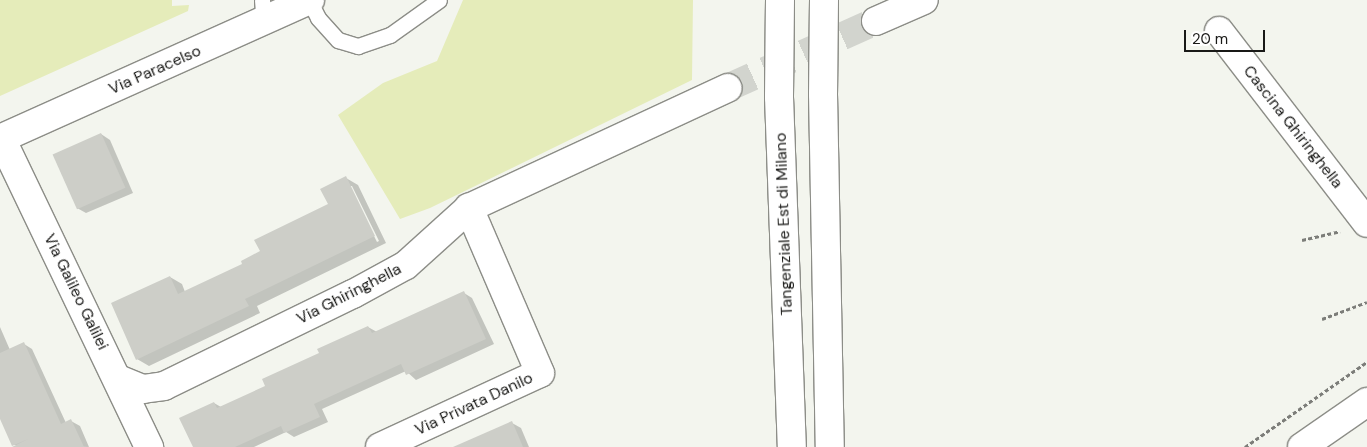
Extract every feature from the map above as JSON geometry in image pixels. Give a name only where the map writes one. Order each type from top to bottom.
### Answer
[{"type":"main road","name":"Via Paracelso","points":[[1,139],[263,11],[310,0]]},
{"type":"main road","name":"Tangenziale Est di Milano","points":[[780,0],[779,97],[792,447]]},
{"type":"main road","points":[[824,0],[823,94],[830,447]]},
{"type":"main road","points":[[876,21],[924,0]]},
{"type":"main road","name":"Cascina Ghiringhella","points":[[1219,31],[1358,226]]},
{"type":"main road","name":"Via Ghiringhella","points":[[118,379],[143,389],[164,386],[406,265],[469,208],[727,88]]},
{"type":"main road","name":"Via Galileo Galilei","points":[[1,139],[118,379],[149,447]]},
{"type":"main road","name":"Via Privata Danilo","points":[[380,447],[540,373],[469,208]]},
{"type":"main road","points":[[1302,447],[1367,402]]},
{"type":"lane","points":[[310,0],[318,18],[338,40],[358,46],[390,35],[439,0]]},
{"type":"path","points":[[1302,240],[1358,226]]},
{"type":"path","points":[[1322,319],[1367,302]]},
{"type":"path","points":[[1245,447],[1367,362]]},
{"type":"green space","points":[[0,0],[172,0],[172,6],[189,5],[188,11],[0,96]]},
{"type":"green space","points":[[463,0],[693,0],[692,80],[430,208],[400,219],[338,115],[383,83],[437,61]]},
{"type":"building","points":[[101,133],[125,188],[77,209],[53,155]]},
{"type":"building","points":[[346,176],[375,236],[245,299],[249,306],[136,360],[111,303],[170,276],[178,294],[242,264],[241,261],[260,251],[254,240],[328,204],[320,189]]},
{"type":"building","points":[[464,291],[486,339],[406,375],[401,364],[314,404],[320,417],[284,433],[281,426],[235,447],[193,447],[179,418],[214,402],[217,408],[265,386],[262,379],[319,353],[317,349],[368,326],[372,333]]},
{"type":"building","points":[[24,342],[61,424],[71,419],[84,447],[12,447],[28,439],[12,446],[0,419],[0,353]]},
{"type":"building","points":[[512,421],[523,447],[453,447]]},
{"type":"tunnel","points":[[727,88],[876,21]]}]
